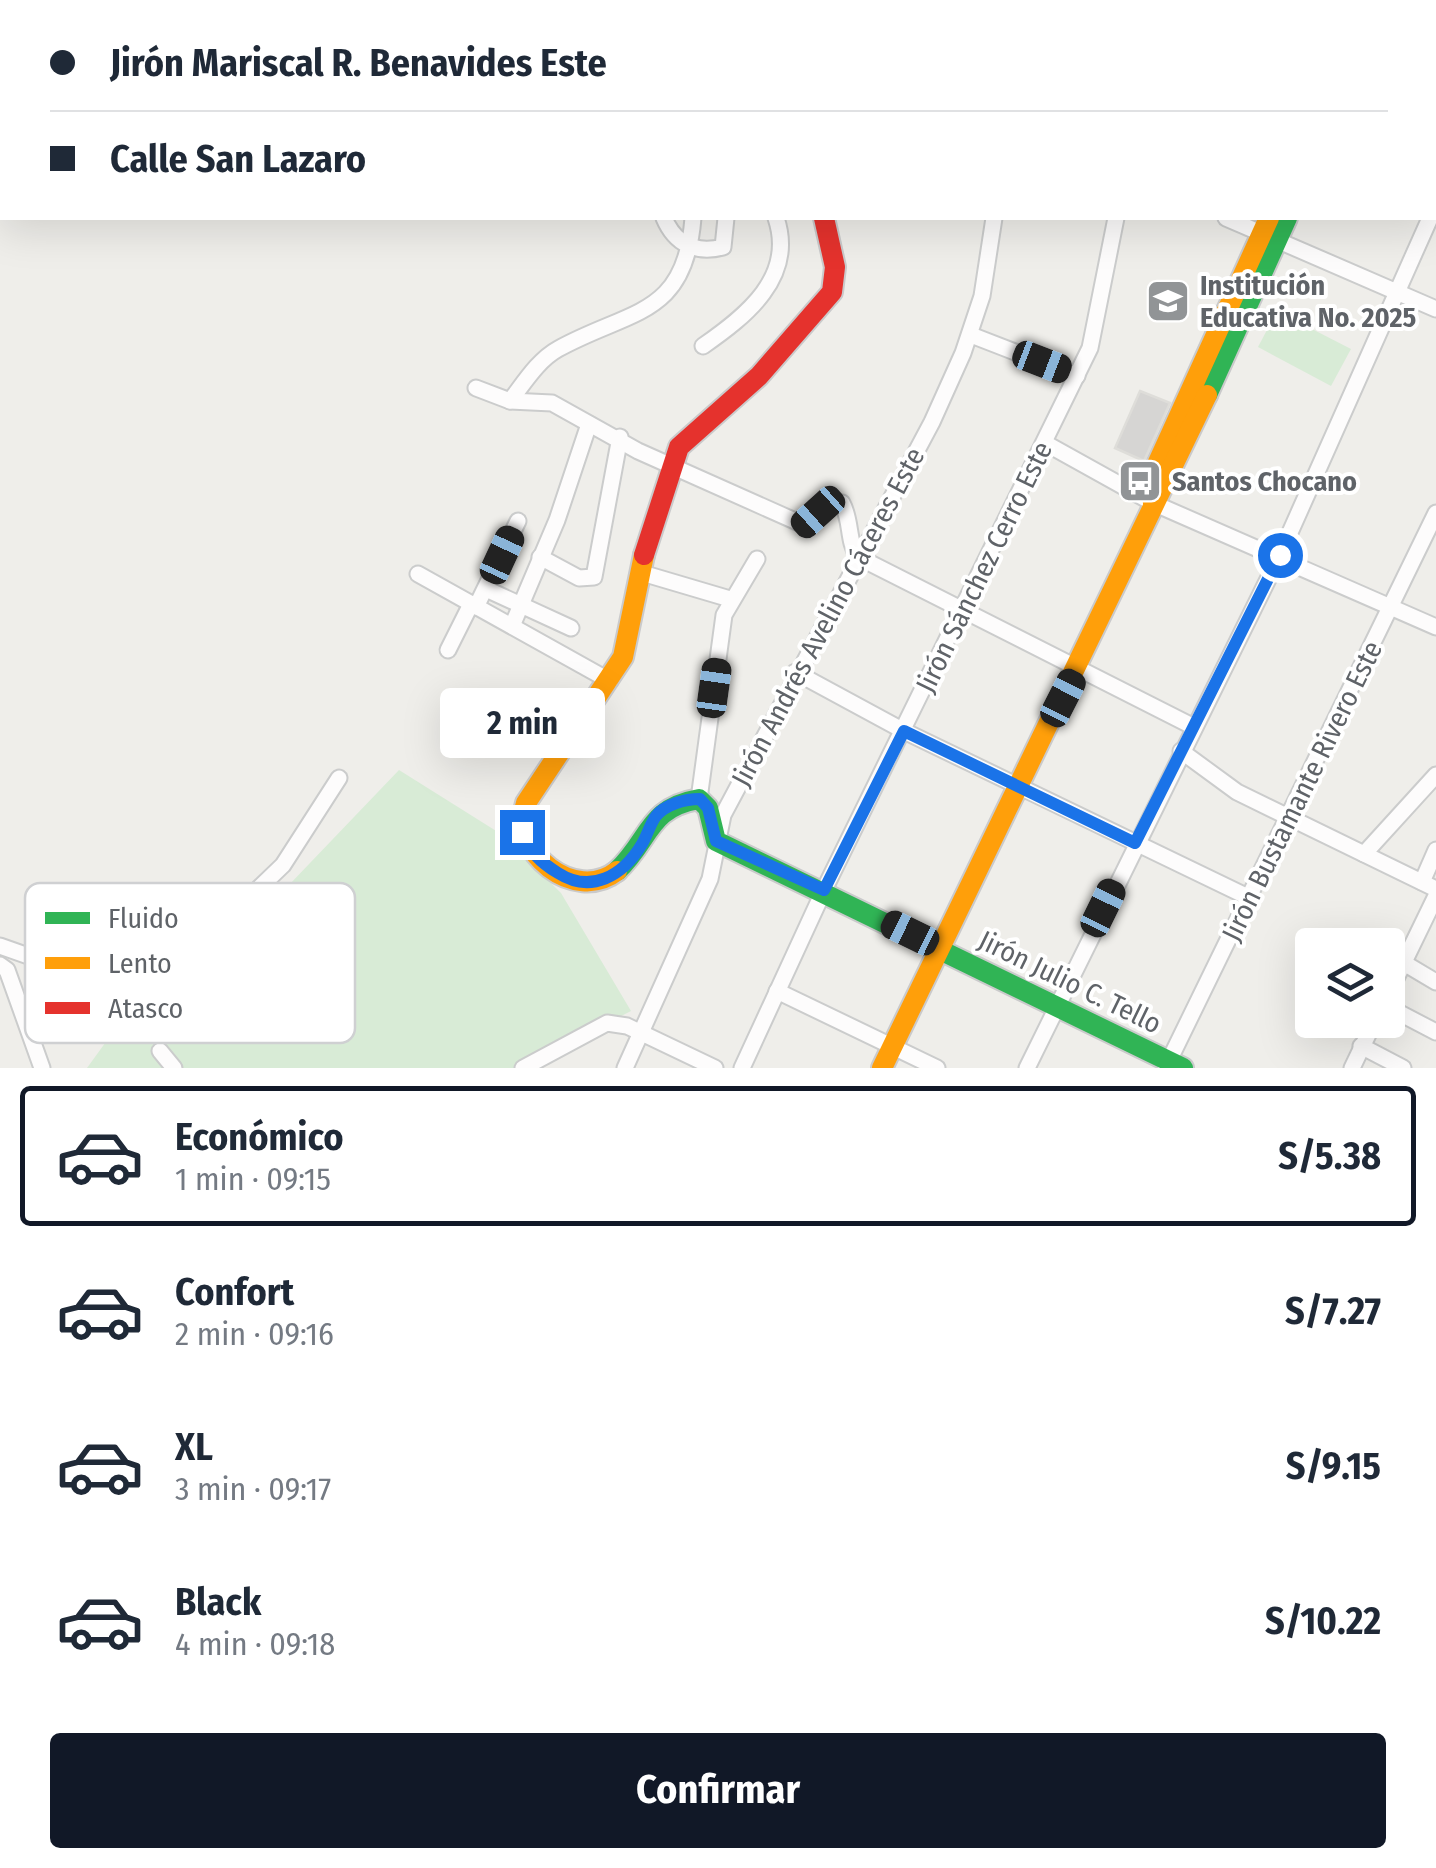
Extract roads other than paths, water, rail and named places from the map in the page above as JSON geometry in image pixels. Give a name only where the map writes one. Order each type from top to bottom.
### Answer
[{"type":"street","points":[[665,220],[676,239],[690,248],[724,247],[726,220]]},
{"type":"street","points":[[510,401],[556,349],[659,303],[690,248],[693,220]]},
{"type":"street","points":[[703,346],[760,301],[775,273],[782,243],[776,220]]},
{"type":"street","points":[[700,799],[676,803],[657,816],[639,850],[603,881],[578,884],[542,863],[528,848],[520,820],[526,803],[610,681],[627,647],[633,599],[670,464],[686,438],[732,400],[804,329],[832,292],[835,267],[824,220]]},
{"type":"street","name":"Jirón Andrés Avelino Cáceres Este","points":[[626,1068],[710,879],[723,816],[795,672],[932,422],[970,335],[982,296],[994,220]]},
{"type":"street","name":"Jirón Sánchez Cerro Este","points":[[742,1068],[824,890],[1090,348],[1116,220]]},
{"type":"street","points":[[1233,220],[1269,230],[1436,308]]},
{"type":"street","points":[[1028,1068],[1055,1005],[1280,555],[1429,220]]},
{"type":"street","points":[[882,1068],[1078,668],[1153,503],[1166,488],[1269,230]]},
{"type":"street","points":[[970,335],[1077,376]]},
{"type":"street","points":[[476,388],[510,401],[552,403],[670,464],[804,525],[830,504],[842,503],[848,514],[851,547],[858,557],[1194,727]]},
{"type":"street","points":[[512,626],[590,424]]},
{"type":"street","points":[[540,558],[579,578],[594,577],[620,438]]},
{"type":"street","points":[[1044,444],[1153,503],[1280,555],[1436,627]]},
{"type":"street","name":"Jirón Bustamante Rivero Este","points":[[1173,1066],[1287,816],[1436,514]]},
{"type":"street","points":[[448,650],[486,589],[518,521]]},
{"type":"street","points":[[716,841],[708,808],[700,799],[724,615],[757,559]]},
{"type":"street","points":[[642,573],[730,599]]},
{"type":"street","points":[[418,574],[610,681]]},
{"type":"street","points":[[486,589],[572,628]]},
{"type":"street","points":[[795,672],[904,731],[1250,898]]},
{"type":"street","points":[[1181,751],[1236,792],[1431,889]]},
{"type":"street","points":[[1364,854],[1436,775]]},
{"type":"street","points":[[264,883],[283,865],[339,778]]},
{"type":"street","name":"Jirón Julio C. Tello","points":[[716,841],[824,890],[1173,1066]]},
{"type":"street","points":[[1405,961],[1431,889],[1436,850]]},
{"type":"street","points":[[0,946],[25,955]]},
{"type":"street","points":[[0,965],[7,970],[25,1022]]},
{"type":"street","points":[[1405,965],[1436,982]]},
{"type":"street","points":[[778,990],[936,1068]]},
{"type":"street","points":[[1405,1016],[1436,1032]]},
{"type":"street","points":[[524,1068],[607,1023],[641,1032],[716,1068]]},
{"type":"street","points":[[1352,1068],[1366,1038]]},
{"type":"street","points":[[32,1043],[41,1068]]},
{"type":"street","points":[[1362,1046],[1403,1068]]},
{"type":"street","points":[[160,1051],[174,1068]]},
{"type":"place","name":"Institución Educativa No. 2025","points":[[1168,301]]},
{"type":"place","name":"Santos Chocano","points":[[1140,481]]}]
